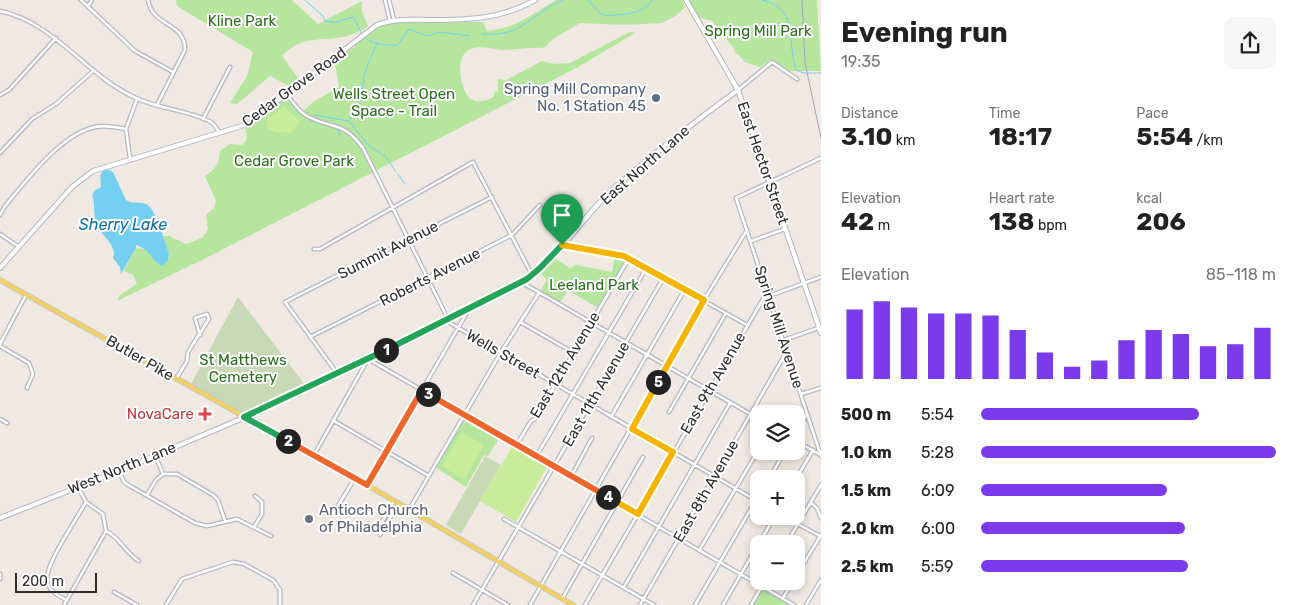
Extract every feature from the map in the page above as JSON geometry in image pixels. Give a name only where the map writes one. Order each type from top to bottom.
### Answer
[{"type":"main road","name":"Butler Pike","points":[[0,280],[355,478],[573,605]]},
{"type":"street","points":[[81,0],[136,51],[173,72]]},
{"type":"street","points":[[88,6],[92,0]]},
{"type":"street","points":[[148,0],[153,15],[182,34],[185,41],[185,50],[157,106]]},
{"type":"street","points":[[385,0],[392,21]]},
{"type":"street","points":[[389,0],[392,21]]},
{"type":"street","name":"Cedar Grove Road","points":[[0,268],[82,178],[100,168],[130,158],[245,125],[377,25],[392,21],[481,18],[509,12],[535,0]]},
{"type":"street","name":"East Hector Street","points":[[686,0],[738,90],[821,333]]},
{"type":"street","points":[[0,11],[35,24],[56,38],[93,71],[111,84],[157,106],[211,122],[220,133]]},
{"type":"street","points":[[0,94],[10,90],[56,38]]},
{"type":"street","points":[[738,90],[772,62],[797,79]]},
{"type":"street","points":[[202,119],[230,67]]},
{"type":"street","points":[[0,153],[32,119],[56,104],[93,71]]},
{"type":"street","name":"East North Lane","points":[[244,417],[368,359],[522,282],[532,275],[562,245],[607,196],[643,164],[738,90]]},
{"type":"street","name":"Wells Street","points":[[286,93],[305,116],[339,126],[354,136],[363,148],[448,319],[459,328],[589,405],[750,497]]},
{"type":"street","points":[[130,158],[126,129],[137,98]]},
{"type":"street","points":[[0,215],[5,206],[55,150],[90,128],[112,126],[126,129]]},
{"type":"street","points":[[769,182],[821,158]]},
{"type":"street","points":[[314,249],[320,249],[473,162],[532,275]]},
{"type":"street","name":"Spring Mill Avenue","points":[[769,182],[736,198],[820,447],[821,455]]},
{"type":"street","name":"Summit Avenue","points":[[310,338],[285,302],[492,197]]},
{"type":"street","name":"Roberts Avenue","points":[[310,338],[512,235],[540,204]]},
{"type":"street","points":[[751,241],[785,229]]},
{"type":"street","points":[[530,605],[704,300],[747,230]]},
{"type":"street","points":[[0,234],[19,247]]},
{"type":"street","points":[[562,245],[629,258],[747,325]]},
{"type":"street","name":"East 12th Avenue","points":[[516,446],[531,421],[535,419],[629,258]]},
{"type":"street","points":[[536,457],[646,267]]},
{"type":"street","name":"East 11th Avenue","points":[[473,605],[521,527],[589,405],[664,277]]},
{"type":"street","points":[[769,296],[821,277]]},
{"type":"street","points":[[522,282],[750,415]]},
{"type":"street","points":[[611,417],[685,289]]},
{"type":"street","name":"East 9th Avenue","points":[[585,605],[767,292]]},
{"type":"street","points":[[409,510],[501,352],[539,293]]},
{"type":"street","points":[[26,295],[0,345],[29,363],[33,374],[27,388]]},
{"type":"street","points":[[367,485],[469,308]]},
{"type":"street","points":[[669,412],[726,313]]},
{"type":"street","points":[[176,378],[186,363],[188,352],[200,335],[209,319],[208,314],[195,318],[200,335]]},
{"type":"street","points":[[522,322],[574,353]]},
{"type":"street","points":[[784,340],[820,327]]},
{"type":"street","points":[[310,338],[337,374]]},
{"type":"street","name":"East 8th Avenue","points":[[756,405],[787,350]]},
{"type":"street","points":[[314,455],[368,359],[750,579]]},
{"type":"street","points":[[801,394],[821,388]]},
{"type":"street","points":[[624,587],[730,403]]},
{"type":"street","name":"East 8th Avenue","points":[[640,605],[750,415]]},
{"type":"street","name":"West North Lane","points":[[0,518],[119,471],[244,417]]},
{"type":"street","points":[[0,419],[7,423]]},
{"type":"street","points":[[334,421],[430,476]]},
{"type":"street","points":[[571,476],[592,438]]},
{"type":"street","points":[[805,446],[821,455]]},
{"type":"street","points":[[801,470],[813,450]]},
{"type":"street","points":[[155,455],[163,474]]},
{"type":"street","points":[[562,599],[643,457]]},
{"type":"street","points":[[700,549],[753,460]]},
{"type":"street","points":[[119,471],[124,482],[195,523],[207,526],[237,519],[271,536]]},
{"type":"street","points":[[147,495],[156,480],[163,474],[177,474],[213,495],[218,500],[225,521]]},
{"type":"street","points":[[336,509],[355,478]]},
{"type":"street","points":[[805,512],[821,485]]},
{"type":"street","points":[[64,605],[106,530],[103,514],[86,502],[78,487]]},
{"type":"street","points":[[254,527],[263,509],[262,502],[255,496]]},
{"type":"street","points":[[66,600],[50,589],[46,578],[86,502]]},
{"type":"street","points":[[376,532],[396,502]]},
{"type":"street","points":[[380,535],[396,502]]},
{"type":"street","points":[[811,503],[817,508],[821,518]]},
{"type":"street","points":[[695,605],[750,513]]},
{"type":"street","points":[[504,519],[603,574],[654,605]]},
{"type":"street","points":[[723,605],[770,525]]},
{"type":"street","points":[[791,535],[797,525],[821,536],[805,562]]},
{"type":"street","points":[[106,530],[118,539],[130,556],[140,561]]},
{"type":"street","points":[[166,605],[182,579],[233,562],[244,564],[273,580],[280,590],[280,605]]},
{"type":"street","points":[[453,573],[508,605]]},
{"type":"street","points":[[0,574],[0,579]]},
{"type":"street","points":[[806,605],[821,581]]},
{"type":"street","points":[[751,605],[760,590]]},
{"type":"street","points":[[769,590],[794,605]]},
{"type":"street","points":[[783,598],[788,590]]},
{"type":"street","points":[[114,592],[137,605]]},
{"type":"green space","name":"Kline Park","points":[[176,0],[292,0],[318,24],[362,1],[362,12],[368,26],[348,36],[312,40],[292,47],[282,56],[301,82],[293,88],[270,76],[237,104],[230,103],[247,76],[253,52],[177,6]]},
{"type":"green space","points":[[556,0],[682,0],[685,7],[677,15],[662,23],[622,25],[580,23],[553,39],[544,48],[501,50],[479,47],[467,51],[463,56],[460,70],[463,86],[470,98],[480,102],[494,97],[494,93],[498,91],[498,79],[506,80],[542,61],[554,64],[570,63],[630,32],[635,33],[578,67],[206,258],[117,301],[120,295],[137,284],[133,275],[124,271],[136,248],[145,249],[162,266],[170,257],[163,236],[169,236],[186,244],[202,238],[208,230],[206,215],[214,208],[216,201],[205,176],[216,166],[220,151],[230,144],[242,145],[246,141],[247,136],[244,126],[286,93],[302,112],[313,102],[339,87],[334,58],[344,50],[346,53],[355,47],[353,44],[377,25],[387,21],[452,20],[452,22],[483,22],[487,31],[515,24]]},
{"type":"green space","name":"Spring Mill Park","points":[[686,0],[817,0],[821,71],[790,71],[770,60],[760,67],[745,62],[742,63],[744,61],[738,54],[736,55],[735,50],[712,21],[696,16]]},
{"type":"green space","points":[[284,107],[300,121],[291,133],[268,129],[266,120]]},
{"type":"green space","name":"Leeland Park","points":[[615,254],[629,258],[600,309],[568,290],[559,304],[539,293],[547,280],[538,271],[552,256],[570,268],[576,265],[612,272]]},
{"type":"green space","name":"St Matthews Cemetery","points":[[238,297],[305,385],[244,414],[191,384]]},
{"type":"green space","points":[[464,416],[500,437],[488,456],[484,455],[466,487],[435,467]]},
{"type":"green space","points":[[462,432],[484,445],[464,480],[442,466]]},
{"type":"green space","points":[[512,447],[547,467],[516,522],[480,501]]},
{"type":"green space","points":[[485,456],[501,465],[461,534],[446,525]]},
{"type":"green space","points":[[760,590],[769,590],[794,605],[751,605]]},
{"type":"water","name":"Sherry Lake","points":[[106,169],[113,172],[126,200],[146,204],[154,214],[169,254],[168,261],[162,266],[145,249],[136,245],[121,274],[120,267],[113,258],[114,253],[111,244],[96,223],[92,197],[94,191],[101,187],[101,175]]},
{"type":"waterway","points":[[305,0],[323,16],[325,21],[336,22],[353,17],[362,34]]},
{"type":"waterway","points":[[482,34],[502,33],[517,29],[563,0]]},
{"type":"waterway","points":[[588,0],[602,15],[622,15],[637,12],[652,0]]},
{"type":"waterway","points":[[762,0],[774,4],[782,10],[787,18],[796,70],[804,73],[821,73]]},
{"type":"waterway","points":[[366,38],[377,44],[398,45],[409,29],[427,36],[439,32],[470,36]]},
{"type":"waterway","points":[[378,42],[365,72],[359,105],[349,121],[368,145],[386,157],[396,172]]},
{"type":"waterway","points":[[315,115],[348,121]]},
{"type":"waterway","points":[[338,130],[340,136]]},
{"type":"waterway","points":[[398,174],[405,184]]},
{"type":"railway","points":[[802,0],[805,63],[821,138]]},
{"type":"place","name":"Spring Mill Company No. 1 Station 45","points":[[656,98]]},
{"type":"place","name":"NovaCare","points":[[205,414]]},
{"type":"place","name":"Antioch Church of Philadelphia","points":[[309,519]]},
{"type":"route","points":[[562,245],[624,256],[704,300],[632,429],[673,452],[638,514],[516,446],[422,390],[367,485],[244,417],[368,359],[522,282],[540,268],[562,245]]},
{"type":"park label","name":"Wells Street Open Space - Trail","points":[[394,102]]},
{"type":"park label","name":"Cedar Grove Park","points":[[294,161]]}]
